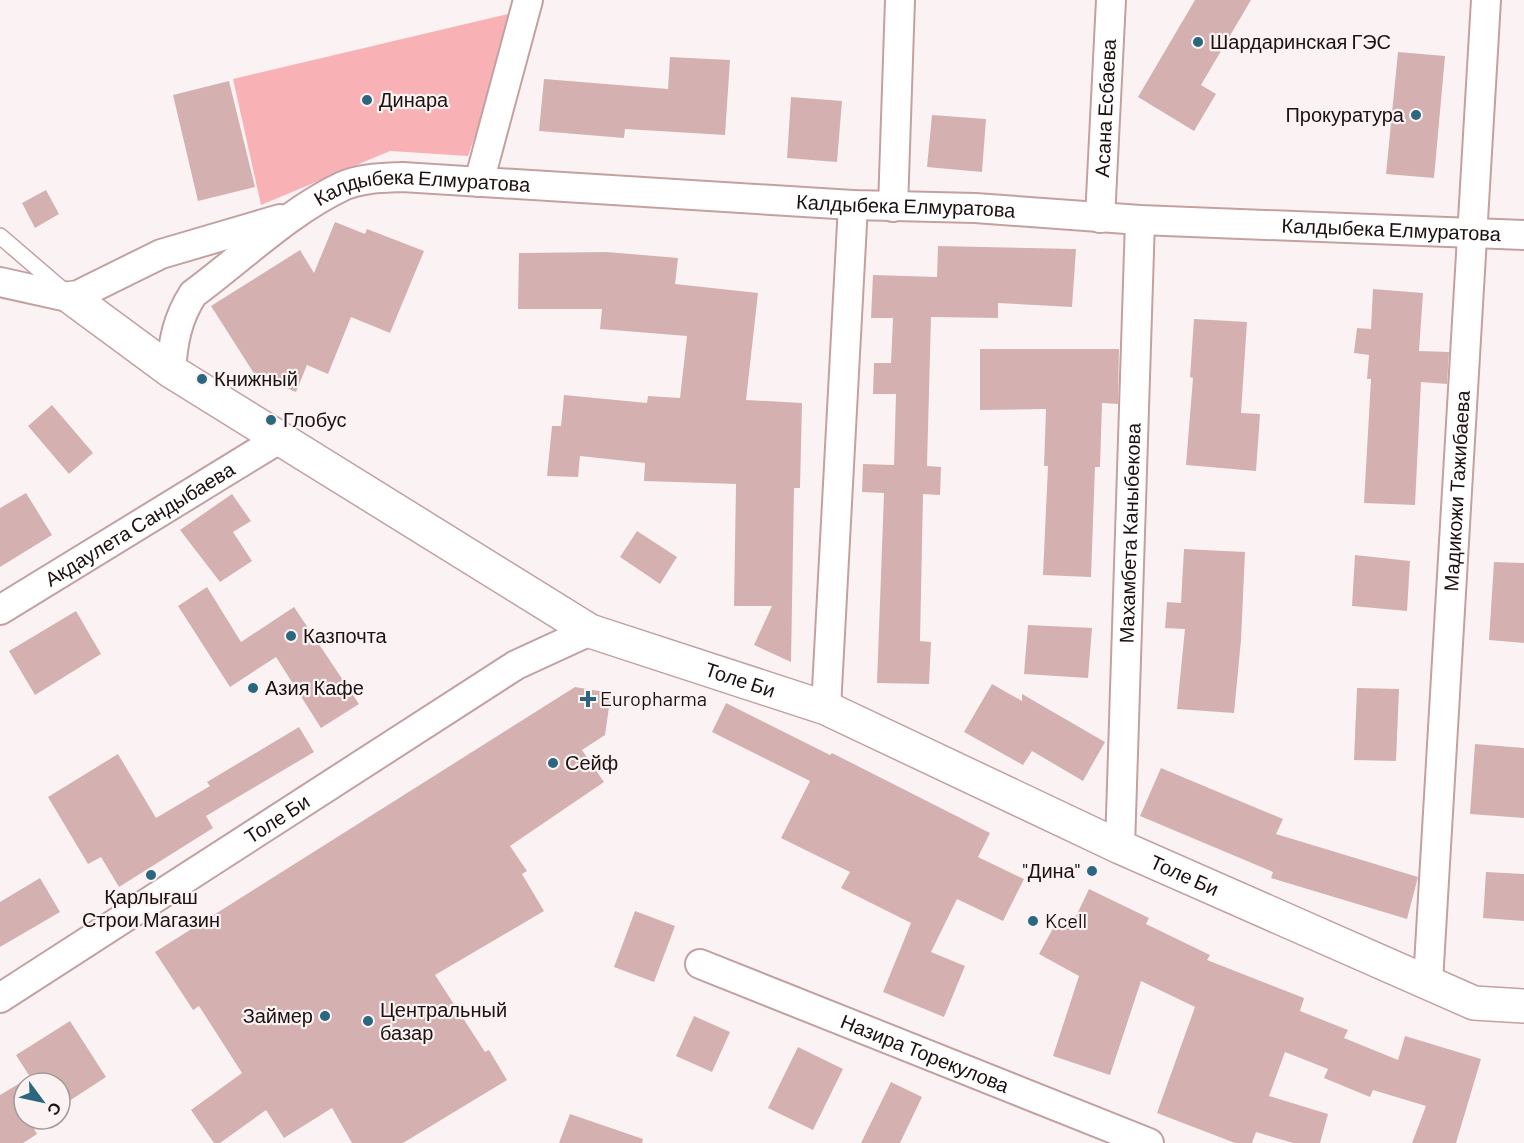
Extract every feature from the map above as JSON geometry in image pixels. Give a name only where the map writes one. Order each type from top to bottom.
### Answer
[{"type":"street","points":[[479,182],[528,0]]},
{"type":"street","points":[[893,207],[900,0]]},
{"type":"street","name":"Асана Есбаева","points":[[1100,218],[1111,0]]},
{"type":"street","name":"Мадикожи Тажибаева","points":[[1428,982],[1486,0]]},
{"type":"street","name":"Калдыбека Елмуратова","points":[[171,371],[174,336],[182,312],[193,294],[296,214],[344,186],[371,178],[402,177],[893,207],[975,207],[1140,220],[1473,231],[1524,235]]},
{"type":"street","points":[[826,708],[853,205]]},
{"type":"street","name":"Калдыбека Елмуратова","points":[[72,298],[161,254],[296,214]]},
{"type":"street","name":"Махамбета Каныбекова","points":[[1120,847],[1140,220]]},
{"type":"street","points":[[0,282],[72,298],[171,371],[590,631]]},
{"type":"street","name":"Акдаулета Сандыбаева","points":[[0,610],[279,439]]},
{"type":"street","name":"Толе Би","points":[[0,998],[516,665],[590,631],[826,708],[1120,847],[1474,1003],[1524,1006]]},
{"type":"street","name":"Назира Торекулова","points":[[700,964],[1149,1143]]},
{"type":"lane","points":[[0,236],[72,298]]},
{"type":"shaded area","points":[[512,13],[502,61],[468,156],[390,151],[261,205],[233,79]]},
{"type":"building","name":"Шардаринская ГЭС","points":[[1195,0],[1251,0],[1201,85],[1216,94],[1194,131],[1138,97]]},
{"type":"building","name":"Прокуратура","points":[[1398,52],[1445,56],[1434,178],[1386,174]]},
{"type":"building","points":[[670,57],[730,60],[725,135],[625,129],[624,138],[539,131],[544,79],[668,89]]},
{"type":"building","points":[[229,81],[255,187],[198,201],[173,95]]},
{"type":"building","points":[[791,97],[842,101],[837,162],[787,158]]},
{"type":"building","points":[[932,115],[986,119],[982,172],[927,167]]},
{"type":"building","points":[[46,190],[59,214],[35,228],[22,203]]},
{"type":"building","points":[[335,222],[365,234],[367,229],[424,251],[390,333],[351,317],[328,374],[307,365],[296,392],[255,375],[211,306],[300,250],[314,273]]},
{"type":"building","points":[[938,246],[1076,249],[1072,307],[998,303],[998,318],[931,317],[927,466],[941,467],[940,495],[923,494],[920,641],[931,642],[929,684],[877,683],[884,493],[862,492],[863,464],[894,465],[896,394],[873,394],[874,363],[891,363],[893,318],[871,318],[873,275],[937,277]]},
{"type":"building","points":[[607,252],[678,258],[675,284],[758,293],[746,400],[802,403],[800,488],[794,488],[791,662],[754,645],[772,606],[734,606],[736,484],[644,481],[645,463],[580,456],[578,477],[547,476],[552,426],[561,426],[564,395],[647,403],[648,396],[680,398],[687,336],[600,329],[602,309],[518,309],[519,253]]},
{"type":"building","points":[[1373,289],[1423,293],[1419,351],[1449,352],[1447,384],[1421,382],[1415,505],[1364,503],[1371,379],[1367,379],[1369,355],[1354,353],[1357,328],[1371,329]]},
{"type":"building","points":[[1194,319],[1247,322],[1241,413],[1260,414],[1256,471],[1186,465],[1193,378],[1190,377]]},
{"type":"building","points":[[980,349],[1119,349],[1118,404],[1102,403],[1100,467],[1095,467],[1091,577],[1043,575],[1048,466],[1044,466],[1046,409],[980,410]]},
{"type":"building","points":[[52,405],[93,453],[69,474],[28,426]]},
{"type":"building","points":[[26,493],[52,535],[0,567],[0,508]]},
{"type":"building","points":[[232,494],[251,521],[233,532],[252,561],[220,582],[180,530]]},
{"type":"building","points":[[637,531],[677,557],[660,584],[620,557]]},
{"type":"building","points":[[1184,549],[1245,552],[1241,640],[1234,713],[1177,709],[1185,629],[1165,628],[1167,602],[1181,603]]},
{"type":"building","points":[[1355,555],[1410,561],[1407,611],[1352,606]]},
{"type":"building","points":[[1494,562],[1524,563],[1524,643],[1489,640]]},
{"type":"building","points":[[207,587],[241,642],[294,607],[359,704],[321,728],[276,657],[230,687],[178,606]]},
{"type":"building","points":[[76,611],[101,654],[35,695],[9,651]]},
{"type":"building","points":[[1028,625],[1092,628],[1088,678],[1024,674]]},
{"type":"building","points":[[992,684],[1022,701],[1022,694],[1105,742],[1083,781],[1032,751],[1023,765],[964,732]]},
{"type":"building","points":[[575,687],[611,693],[605,735],[582,750],[604,782],[510,846],[527,871],[522,874],[544,911],[435,975],[485,1052],[489,1050],[507,1080],[403,1143],[352,1143],[332,1108],[284,1138],[266,1110],[220,1143],[214,1143],[191,1110],[242,1073],[199,1006],[193,1010],[155,952]]},
{"type":"building","points":[[1357,688],[1399,689],[1396,761],[1354,760]]},
{"type":"building","points":[[726,703],[830,755],[832,753],[990,833],[978,857],[1024,879],[1003,921],[957,899],[931,952],[965,966],[944,1017],[883,992],[911,923],[841,888],[850,872],[781,838],[810,781],[712,732]]},
{"type":"building","points":[[299,727],[314,752],[206,816],[213,828],[119,887],[101,857],[88,864],[48,797],[118,754],[156,818],[210,786],[207,782]]},
{"type":"building","points":[[1475,744],[1524,748],[1524,818],[1470,814]]},
{"type":"building","points":[[1161,768],[1283,819],[1276,834],[1418,877],[1407,919],[1271,878],[1273,872],[1140,816]]},
{"type":"building","points":[[1486,872],[1524,874],[1524,921],[1483,918]]},
{"type":"building","points":[[40,878],[60,912],[0,947],[0,902]]},
{"type":"building","points":[[1089,889],[1149,918],[1146,924],[1210,955],[1207,960],[1304,998],[1300,1011],[1348,1030],[1344,1038],[1398,1060],[1405,1036],[1481,1059],[1456,1143],[1412,1143],[1426,1106],[1373,1090],[1370,1097],[1324,1078],[1328,1069],[1285,1052],[1269,1096],[1328,1114],[1320,1143],[1293,1143],[1256,1132],[1252,1143],[1235,1143],[1157,1113],[1195,1007],[1141,981],[1110,1075],[1053,1056],[1079,976],[1039,954],[1057,921],[1070,929]]},
{"type":"building","points":[[635,911],[675,926],[654,982],[614,967]]},
{"type":"building","points":[[694,1016],[730,1032],[712,1072],[676,1056]]},
{"type":"building","points":[[70,1021],[106,1077],[72,1099],[72,1071],[26,1071],[16,1055]]},
{"type":"building","points":[[798,1047],[843,1069],[813,1130],[768,1108]]},
{"type":"building","points":[[891,1082],[922,1097],[900,1143],[861,1143]]},
{"type":"building","points":[[12,1088],[12,1131],[35,1131],[37,1134],[23,1143],[0,1143],[0,1095]]},
{"type":"building","points":[[570,1114],[643,1139],[642,1143],[559,1143]]},
{"type":"place","name":"Шардаринская ГЭС","points":[[1198,42]]},
{"type":"place","name":"Динара","points":[[367,100]]},
{"type":"place","name":"Прокуратура","points":[[1416,115]]},
{"type":"place","name":"Книжный","points":[[202,379]]},
{"type":"place","name":"Глобус","points":[[271,420]]},
{"type":"place","name":"Казпочта","points":[[291,636]]},
{"type":"place","name":"Азия Кафе","points":[[253,688]]},
{"type":"place","name":"Europharma","points":[[588,699]]},
{"type":"place","name":"Сейф","points":[[553,763]]},
{"type":"place","name":"\"Дина\"","points":[[1092,871]]},
{"type":"place","name":"Қарлығаш Строи Магазин","points":[[151,875]]},
{"type":"place","name":"Kcell","points":[[1033,921]]},
{"type":"place","name":"Займер","points":[[325,1016]]},
{"type":"place","name":"Центральный базар","points":[[368,1021]]}]
